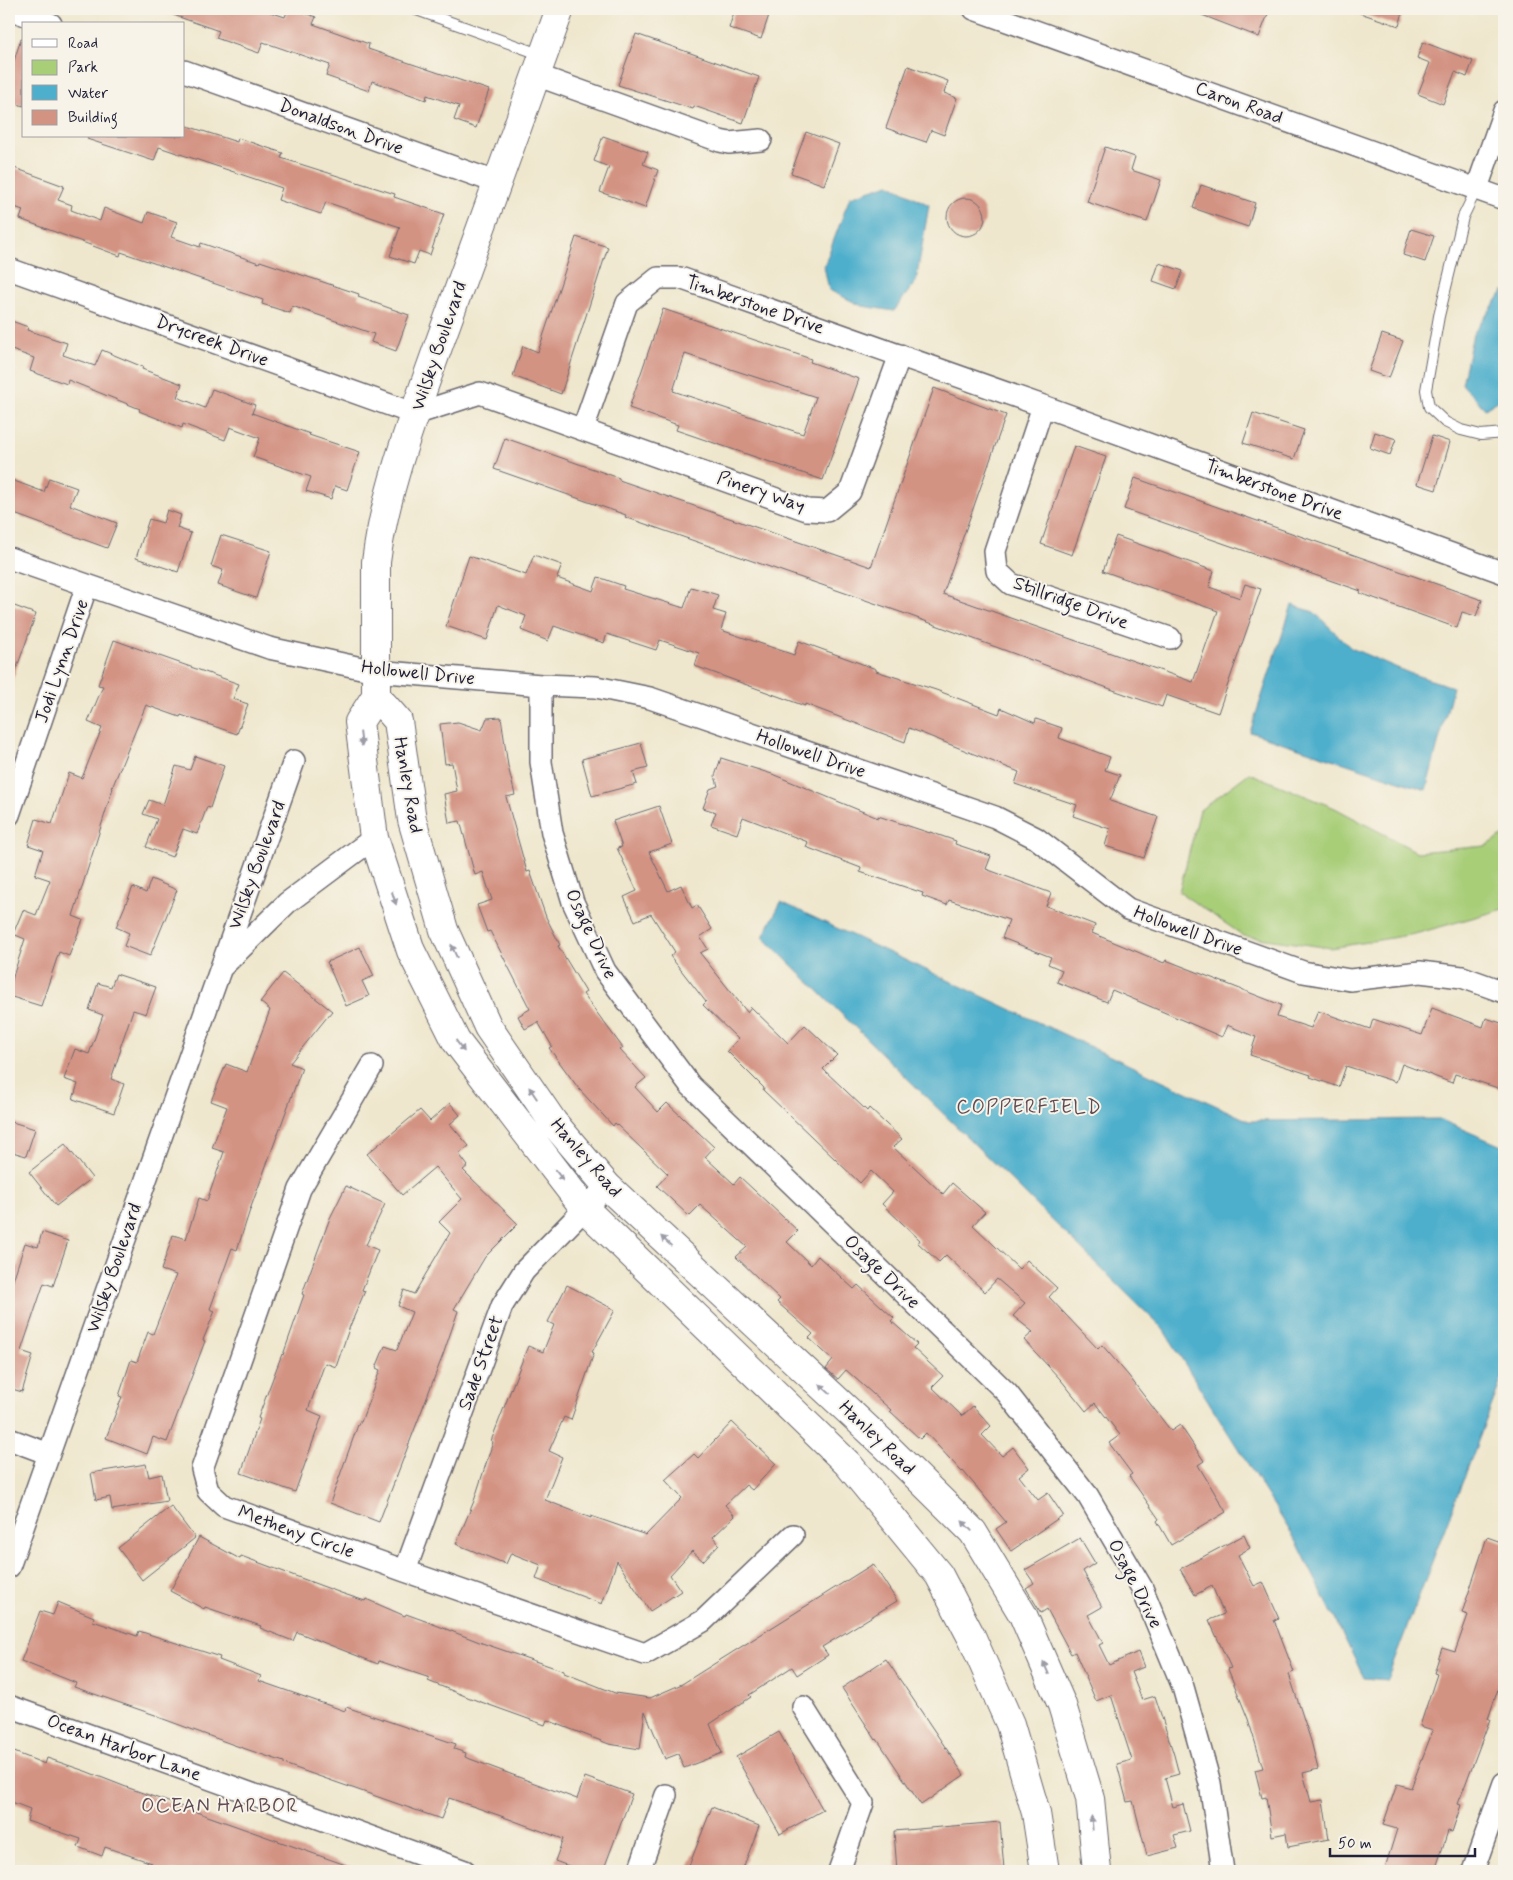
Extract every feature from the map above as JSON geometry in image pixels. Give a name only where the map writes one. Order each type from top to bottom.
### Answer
[{"type":"main road","name":"Wilsky Boulevard","points":[[375,683],[376,562],[392,482],[560,9]]},
{"type":"main road","name":"Hanley Road","points":[[375,683],[359,722],[374,838],[411,951],[456,1041],[585,1209],[848,1464],[939,1575],[972,1638],[1010,1724],[1036,1813],[1046,1871]]},
{"type":"main road","name":"Hanley Road","points":[[375,683],[398,721],[412,820],[444,930],[488,1027],[553,1122],[607,1186],[885,1444],[973,1532],[1023,1615],[1062,1705],[1090,1798],[1097,1871]]},
{"type":"street","points":[[9,9],[45,22]]},
{"type":"street","name":"Caron Road","points":[[974,9],[1000,13],[1504,198]]},
{"type":"street","points":[[540,65],[720,141],[761,140]]},
{"type":"street","name":"Donaldson Drive","points":[[185,71],[498,183]]},
{"type":"street","points":[[1477,188],[1504,111]]},
{"type":"street","name":"Drycreek Drive","points":[[9,268],[415,414]]},
{"type":"street","name":"Timberstone Drive","points":[[583,429],[627,303],[658,278],[680,278],[900,356]]},
{"type":"street","points":[[900,356],[1044,406]]},
{"type":"street","name":"Pinery Way","points":[[415,414],[480,393],[807,510],[827,511],[850,492],[900,356]]},
{"type":"street","name":"Timberstone Drive","points":[[1044,406],[1504,573]]},
{"type":"street","name":"Stillridge Drive","points":[[1044,406],[994,551],[997,571],[1012,584],[1170,638]]},
{"type":"street","name":"Jodi Lynn Drive","points":[[9,558],[87,585],[9,815]]},
{"type":"street","name":"Hollowell Drive","points":[[87,585],[375,683],[596,687],[650,698],[995,817],[1036,838],[1128,909],[1303,972],[1350,980],[1420,972],[1462,976],[1504,992]]},
{"type":"street","name":"Osage Drive","points":[[541,685],[541,762],[552,833],[572,902],[605,971],[690,1085],[1007,1393],[1088,1496],[1142,1588],[1183,1687],[1210,1783],[1223,1871]]},
{"type":"street","name":"Wilsky Boulevard","points":[[9,1567],[294,761]]},
{"type":"street","name":"Wilsky Boulevard","points":[[220,969],[287,903],[374,838]]},
{"type":"street","name":"Metheny Circle","points":[[372,1066],[300,1189],[202,1469],[208,1490],[224,1506],[404,1571],[646,1654],[703,1621],[793,1535]]},
{"type":"street","name":"Sade Street","points":[[404,1571],[502,1306],[524,1271],[607,1186]]},
{"type":"street","points":[[9,1440],[49,1454]]},
{"type":"street","name":"Ocean Harbor Lane","points":[[9,1706],[465,1871]]},
{"type":"street","points":[[802,1707],[863,1803],[839,1871]]},
{"type":"street","points":[[1473,1871],[1504,1783]]},
{"type":"street","points":[[640,1871],[666,1795]]},
{"type":"lane","points":[[414,9],[540,65]]},
{"type":"lane","points":[[1477,188],[1463,217],[1439,316],[1426,390],[1430,407],[1445,422],[1461,430],[1481,435],[1504,433]]},
{"type":"green space","points":[[1249,773],[1335,808],[1417,852],[1486,846],[1504,835],[1504,909],[1415,934],[1331,948],[1244,936],[1179,892],[1200,810]]},
{"type":"water","points":[[889,184],[929,205],[916,281],[894,311],[862,306],[829,290],[824,266],[850,197]]},
{"type":"water","points":[[1504,290],[1504,397],[1485,409],[1462,384],[1473,334]]},
{"type":"water","points":[[1292,605],[1314,612],[1351,648],[1409,673],[1453,687],[1426,790],[1250,732]]},
{"type":"water","points":[[781,902],[1249,1121],[1439,1119],[1504,1147],[1504,1373],[1387,1680],[1364,1678],[1298,1544],[1163,1329],[763,937]]},
{"type":"building","points":[[163,9],[261,9],[285,17],[288,9],[292,9],[316,17],[313,24],[369,44],[368,49],[489,90],[476,128],[454,120],[459,106],[427,95],[426,100],[372,81],[369,91],[326,76],[330,65],[263,42],[259,53],[216,38],[219,31],[162,11]]},
{"type":"building","points":[[735,9],[771,9],[761,39],[729,28]]},
{"type":"building","points":[[1189,9],[1254,9],[1268,14],[1259,37]]},
{"type":"building","points":[[1358,9],[1404,9],[1399,26],[1357,12]]},
{"type":"building","points":[[636,34],[759,77],[743,123],[694,106],[693,109],[618,85]]},
{"type":"building","points":[[22,39],[22,105],[9,102],[9,76]]},
{"type":"building","points":[[1423,42],[1473,61],[1467,77],[1455,72],[1443,104],[1418,94],[1430,63],[1417,58]]},
{"type":"building","points":[[908,66],[948,81],[944,93],[957,98],[944,135],[931,130],[926,142],[886,128]]},
{"type":"building","points":[[185,125],[237,142],[238,138],[283,153],[281,158],[395,194],[394,197],[444,214],[430,255],[419,251],[414,264],[390,256],[400,227],[326,202],[321,214],[278,200],[282,188],[159,147],[154,161],[87,139],[185,138]]},
{"type":"building","points":[[806,132],[839,144],[824,185],[791,173]]},
{"type":"building","points":[[603,136],[648,152],[643,164],[658,170],[645,208],[600,192],[609,167],[594,161]]},
{"type":"building","points":[[1105,147],[1135,157],[1131,170],[1161,180],[1147,222],[1087,202]]},
{"type":"building","points":[[9,166],[64,186],[58,200],[72,205],[71,210],[100,221],[104,208],[144,223],[148,212],[177,222],[171,237],[200,247],[201,243],[259,263],[260,261],[359,294],[358,297],[409,315],[396,351],[371,342],[374,334],[292,306],[290,313],[262,304],[263,300],[121,252],[120,256],[20,219],[23,210],[9,205]]},
{"type":"building","points":[[1201,185],[1255,203],[1248,227],[1193,208]]},
{"type":"building","points":[[966,198],[980,203],[985,217],[980,231],[966,236],[952,231],[947,217],[952,203]]},
{"type":"building","points":[[1411,229],[1434,236],[1425,262],[1403,255]]},
{"type":"building","points":[[576,237],[608,247],[561,394],[513,376],[523,346],[538,352]]},
{"type":"building","points":[[1159,263],[1183,271],[1176,289],[1153,281]]},
{"type":"building","points":[[663,309],[811,359],[810,362],[859,379],[823,480],[676,430],[678,425],[629,408]],"holes":[[[685,354],[816,397],[803,434],[673,391]]]},
{"type":"building","points":[[9,320],[28,327],[27,330],[67,343],[63,355],[95,366],[102,350],[143,367],[142,369],[182,384],[177,397],[205,408],[212,389],[255,405],[252,413],[360,452],[347,490],[335,486],[331,499],[306,491],[311,477],[253,457],[260,438],[230,427],[225,440],[183,424],[182,428],[68,380],[67,384],[30,371],[34,358],[9,349]]},
{"type":"building","points":[[1382,334],[1403,341],[1389,378],[1369,371]]},
{"type":"building","points":[[934,388],[1006,415],[943,594],[1193,682],[1218,611],[1103,571],[1116,536],[1214,571],[1209,587],[1240,598],[1245,584],[1261,589],[1218,713],[1166,695],[1162,707],[903,613],[625,517],[626,515],[494,469],[505,438],[619,478],[619,480],[871,567]]},
{"type":"building","points":[[1253,413],[1304,430],[1294,459],[1243,443]]},
{"type":"building","points":[[1375,432],[1396,439],[1390,455],[1370,448]]},
{"type":"building","points":[[1432,436],[1450,442],[1436,490],[1417,484]]},
{"type":"building","points":[[1074,446],[1106,457],[1072,555],[1041,544]]},
{"type":"building","points":[[49,478],[77,488],[70,505],[117,523],[107,548],[9,512],[9,479],[44,492]]},
{"type":"building","points":[[1135,478],[1482,600],[1476,616],[1462,612],[1457,628],[1360,593],[1361,591],[1124,509]]},
{"type":"building","points":[[167,510],[181,515],[177,528],[191,533],[178,572],[136,558],[149,519],[163,523]]},
{"type":"building","points":[[221,535],[271,551],[256,598],[218,585],[223,570],[211,566]]},
{"type":"building","points":[[534,555],[562,565],[557,578],[593,591],[598,577],[624,586],[623,589],[684,608],[691,587],[718,595],[713,610],[726,614],[721,630],[794,655],[799,641],[876,669],[876,671],[936,690],[999,714],[1001,708],[1035,723],[1036,719],[1062,728],[1059,738],[1110,757],[1105,770],[1120,775],[1110,801],[1158,817],[1144,858],[1105,846],[1110,829],[1073,816],[1077,805],[1015,784],[1019,772],[909,728],[905,742],[805,704],[805,706],[695,666],[699,653],[660,640],[656,650],[607,634],[604,643],[554,626],[548,641],[521,630],[526,616],[498,605],[487,640],[446,626],[469,556],[526,575]]},
{"type":"building","points":[[9,604],[36,614],[11,684],[9,684]]},
{"type":"building","points":[[114,640],[239,684],[233,699],[248,704],[237,734],[146,705],[112,788],[73,916],[83,920],[69,956],[59,952],[41,1006],[9,996],[9,989],[25,939],[13,934],[23,910],[36,915],[50,880],[35,875],[43,850],[28,845],[36,819],[52,824],[69,773],[82,778],[102,728],[88,722],[103,686],[98,685]]},
{"type":"building","points":[[501,717],[508,766],[515,795],[506,797],[527,872],[530,871],[546,917],[560,945],[558,946],[586,992],[583,994],[623,1048],[620,1050],[646,1078],[635,1087],[658,1112],[667,1103],[714,1147],[705,1157],[734,1184],[740,1177],[798,1231],[787,1242],[811,1265],[818,1256],[854,1289],[858,1285],[894,1318],[891,1321],[917,1344],[913,1348],[943,1376],[932,1387],[962,1416],[973,1406],[991,1426],[982,1435],[1002,1456],[1013,1447],[1029,1468],[1019,1476],[1038,1500],[1048,1493],[1063,1515],[1011,1551],[996,1529],[1006,1522],[963,1471],[926,1433],[920,1439],[846,1370],[838,1379],[826,1369],[833,1360],[809,1338],[813,1334],[777,1302],[780,1299],[736,1257],[747,1247],[700,1205],[689,1216],[657,1186],[668,1174],[615,1123],[613,1126],[579,1089],[549,1048],[552,1046],[538,1022],[525,1029],[518,1016],[530,1009],[490,931],[487,932],[477,905],[492,900],[483,872],[475,875],[460,821],[449,823],[444,794],[457,791],[452,763],[445,764],[440,724],[458,722],[482,730],[487,718]]},
{"type":"building","points":[[641,743],[648,768],[633,772],[637,784],[592,796],[582,759]]},
{"type":"building","points":[[195,756],[224,766],[210,808],[207,807],[197,834],[183,829],[172,857],[146,847],[157,819],[143,814],[149,800],[163,805],[176,766],[190,770]]},
{"type":"building","points":[[721,758],[772,774],[878,818],[878,816],[930,832],[956,841],[955,844],[991,856],[986,869],[1051,893],[1046,906],[1095,925],[1092,933],[1164,963],[1166,960],[1281,1005],[1277,1017],[1311,1028],[1318,1011],[1370,1029],[1373,1019],[1422,1035],[1432,1008],[1483,1027],[1486,1018],[1504,1024],[1504,1090],[1455,1074],[1452,1083],[1402,1064],[1396,1082],[1346,1066],[1339,1087],[1310,1077],[1311,1075],[1250,1055],[1256,1037],[1227,1025],[1222,1037],[1112,990],[1107,1002],[1057,982],[1062,970],[1048,964],[1051,957],[1002,938],[1009,920],[949,900],[947,905],[922,896],[923,893],[860,872],[861,868],[806,847],[808,842],[743,817],[737,834],[711,825],[716,812],[703,808],[710,789],[718,786],[715,776]]},
{"type":"building","points":[[659,806],[672,844],[649,852],[668,891],[681,885],[692,908],[697,905],[712,929],[700,937],[708,949],[700,953],[747,1012],[751,1007],[788,1043],[805,1025],[837,1055],[823,1069],[867,1111],[869,1108],[902,1139],[893,1147],[943,1194],[952,1183],[985,1212],[973,1225],[1019,1269],[1027,1260],[1057,1288],[1049,1297],[1098,1349],[1102,1345],[1128,1375],[1171,1431],[1180,1425],[1204,1461],[1198,1465],[1226,1512],[1171,1545],[1157,1521],[1159,1519],[1129,1476],[1132,1474],[1109,1443],[1120,1435],[1095,1403],[1086,1411],[1061,1380],[1024,1340],[1033,1332],[1013,1316],[1025,1303],[997,1279],[985,1292],[946,1255],[939,1262],[918,1243],[920,1240],[882,1204],[893,1192],[871,1171],[860,1183],[763,1090],[764,1088],[727,1051],[738,1039],[703,1005],[706,1002],[670,956],[675,952],[651,914],[635,921],[624,897],[637,891],[617,848],[622,847],[613,821]]},
{"type":"building","points":[[151,879],[177,890],[150,956],[124,946],[129,933],[116,927],[133,887],[146,893]]},
{"type":"building","points":[[360,947],[374,976],[362,981],[369,996],[346,1006],[327,962]]},
{"type":"building","points":[[283,973],[332,1011],[290,1063],[302,1068],[237,1250],[232,1248],[210,1309],[215,1311],[203,1340],[205,1341],[167,1442],[153,1437],[147,1454],[106,1438],[122,1397],[119,1396],[131,1360],[137,1362],[148,1332],[153,1334],[176,1275],[161,1270],[173,1235],[186,1239],[199,1198],[207,1201],[224,1152],[212,1148],[227,1107],[211,1101],[226,1064],[247,1072],[270,1010],[260,1002]]},
{"type":"building","points":[[116,974],[156,987],[146,1014],[133,1010],[120,1048],[111,1079],[124,1084],[114,1113],[73,1099],[78,1084],[64,1079],[75,1049],[89,1054],[103,1015],[89,1010],[98,983],[111,987]]},
{"type":"building","points":[[450,1103],[460,1115],[450,1124],[469,1146],[459,1154],[468,1166],[463,1170],[518,1224],[485,1257],[454,1309],[458,1311],[443,1355],[379,1522],[330,1503],[380,1370],[376,1368],[385,1346],[397,1350],[412,1312],[398,1306],[404,1290],[414,1294],[450,1233],[439,1222],[462,1199],[435,1167],[402,1195],[367,1154],[420,1110],[430,1121]]},
{"type":"building","points":[[9,1121],[35,1129],[26,1156],[9,1151]]},
{"type":"building","points":[[65,1144],[92,1178],[56,1206],[29,1172]]},
{"type":"building","points":[[346,1186],[385,1204],[366,1245],[378,1250],[362,1290],[365,1291],[350,1326],[336,1367],[325,1363],[308,1410],[322,1416],[295,1492],[241,1473],[260,1419],[258,1418],[304,1295],[302,1294],[330,1218]]},
{"type":"building","points":[[42,1232],[68,1241],[53,1286],[44,1283],[21,1351],[33,1355],[22,1392],[9,1388],[9,1293],[25,1243],[38,1247]]},
{"type":"building","points":[[567,1285],[615,1310],[592,1352],[594,1353],[571,1420],[564,1417],[549,1451],[562,1457],[545,1500],[591,1518],[591,1516],[646,1535],[682,1498],[665,1480],[694,1454],[698,1458],[732,1422],[776,1464],[752,1490],[746,1485],[725,1505],[735,1516],[713,1537],[719,1544],[703,1561],[692,1551],[670,1575],[681,1591],[650,1611],[617,1561],[602,1604],[536,1579],[541,1565],[511,1553],[506,1564],[456,1544],[474,1501],[493,1442],[491,1441],[528,1346],[543,1352],[554,1325],[548,1322]]},
{"type":"building","points":[[146,1464],[149,1477],[162,1474],[167,1501],[112,1510],[110,1497],[96,1500],[91,1473]]},
{"type":"building","points":[[171,1506],[195,1538],[142,1580],[118,1548]]},
{"type":"building","points":[[1244,1535],[1250,1548],[1238,1555],[1254,1586],[1263,1582],[1279,1618],[1274,1620],[1294,1672],[1289,1674],[1318,1769],[1303,1773],[1311,1802],[1323,1800],[1329,1839],[1288,1847],[1286,1833],[1272,1836],[1266,1797],[1262,1798],[1255,1770],[1263,1768],[1248,1719],[1228,1669],[1231,1668],[1209,1620],[1224,1614],[1212,1586],[1195,1595],[1180,1569]]},
{"type":"building","points":[[199,1537],[240,1559],[241,1556],[341,1593],[365,1601],[366,1599],[405,1616],[406,1614],[564,1671],[564,1673],[615,1693],[650,1698],[682,1684],[873,1564],[897,1601],[822,1647],[828,1655],[797,1675],[792,1667],[749,1695],[751,1697],[710,1724],[722,1753],[684,1768],[678,1754],[665,1759],[645,1711],[640,1749],[609,1744],[547,1720],[545,1725],[428,1681],[430,1678],[379,1661],[378,1664],[297,1632],[293,1641],[260,1628],[261,1626],[205,1607],[204,1609],[170,1591]]},
{"type":"building","points":[[1487,1537],[1504,1543],[1504,1671],[1488,1719],[1490,1719],[1458,1804],[1461,1805],[1452,1832],[1448,1831],[1435,1871],[1384,1871],[1397,1829],[1383,1825],[1397,1784],[1411,1788],[1433,1730],[1420,1726],[1437,1674],[1434,1673],[1442,1648],[1455,1652],[1468,1615],[1462,1613]]},
{"type":"building","points":[[1080,1538],[1095,1563],[1083,1571],[1102,1607],[1088,1615],[1103,1643],[1099,1645],[1109,1665],[1138,1652],[1144,1667],[1131,1672],[1142,1700],[1155,1696],[1174,1755],[1179,1774],[1165,1778],[1173,1807],[1183,1804],[1190,1831],[1174,1835],[1178,1848],[1147,1856],[1133,1801],[1127,1802],[1117,1764],[1132,1760],[1111,1695],[1096,1701],[1075,1652],[1071,1654],[1047,1609],[1041,1613],[1026,1588],[1034,1583],[1025,1570]]},
{"type":"building","points":[[58,1602],[94,1617],[93,1621],[137,1636],[139,1631],[220,1657],[219,1660],[261,1676],[259,1681],[345,1711],[346,1707],[456,1744],[454,1749],[466,1753],[465,1757],[577,1799],[585,1777],[632,1794],[603,1871],[582,1871],[555,1861],[563,1839],[501,1816],[449,1798],[441,1819],[74,1687],[76,1683],[21,1661],[40,1611],[53,1615]]},
{"type":"building","points":[[886,1659],[964,1775],[921,1805],[842,1688]]},
{"type":"building","points":[[779,1732],[823,1810],[780,1834],[736,1757]]},
{"type":"building","points":[[9,1750],[45,1764],[47,1758],[85,1771],[357,1869],[357,1871],[149,1871],[152,1863],[105,1847],[102,1856],[78,1847],[81,1839],[27,1821],[30,1809],[9,1801]]},
{"type":"building","points":[[712,1807],[759,1826],[742,1871],[687,1871]]},
{"type":"building","points":[[1000,1822],[1004,1869],[981,1871],[897,1871],[894,1831]]},
{"type":"district","name":"COPPERFIELD","points":[[1029,1107]]},
{"type":"district","name":"OCEAN HARBOR","points":[[220,1806]]}]
